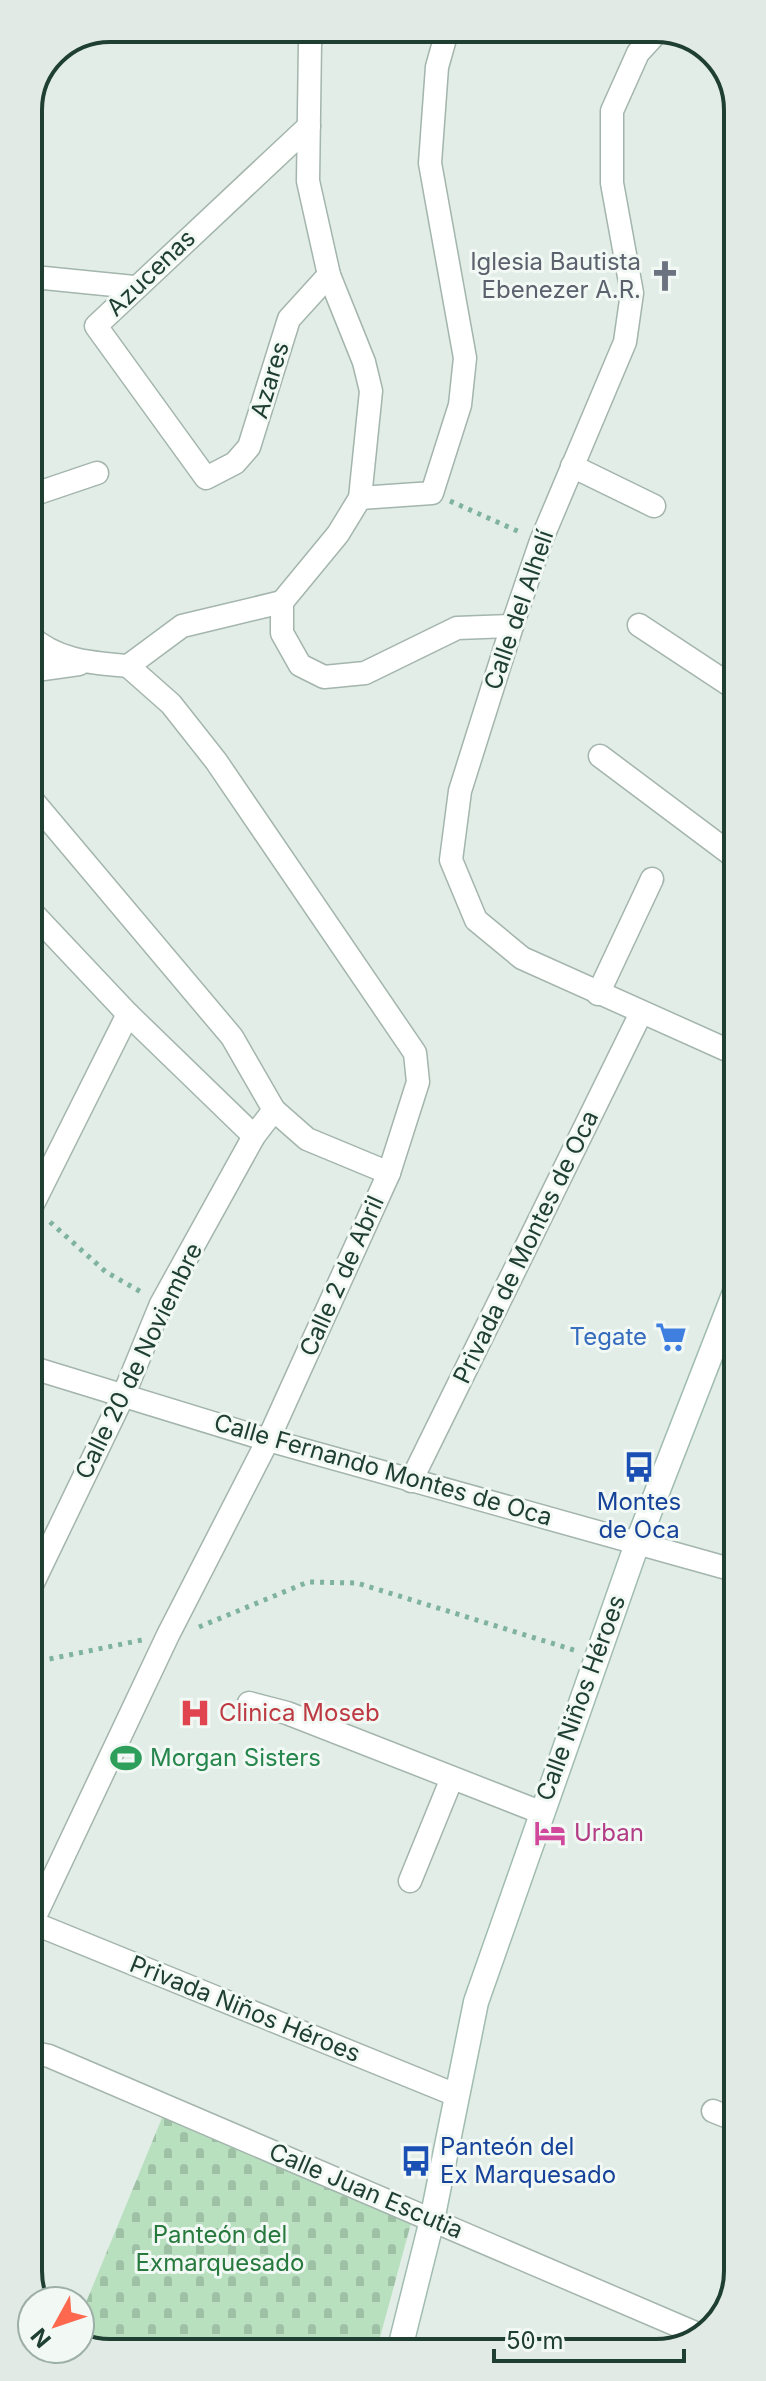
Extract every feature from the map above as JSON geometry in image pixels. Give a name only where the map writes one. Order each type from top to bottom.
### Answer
[{"type":"main road","name":"Calle Niños Héroes","points":[[402,2339],[432,2220],[476,2002],[540,1812],[638,1541],[724,1320]]},
{"type":"street","points":[[42,669],[86,663],[128,666],[182,626],[282,602],[338,534],[360,498],[371,391],[364,362],[329,275],[308,181],[310,42]]},
{"type":"street","points":[[360,498],[432,493],[460,405],[465,358],[430,163],[437,67],[444,42]]},
{"type":"street","name":"Calle del Alhelí","points":[[648,42],[638,53],[612,111],[612,183],[632,293],[625,342],[541,541],[512,626],[460,791],[451,860],[476,920],[522,958],[724,1049]]},
{"type":"street","name":"Azucenas","points":[[206,478],[96,326],[134,287],[309,126]]},
{"type":"street","name":"Azares","points":[[206,478],[235,463],[249,447],[289,319],[329,275]]},
{"type":"street","points":[[44,278],[134,287]]},
{"type":"street","points":[[572,466],[654,506]]},
{"type":"street","points":[[42,492],[97,473]]},
{"type":"street","points":[[282,602],[282,633],[300,665],[324,677],[365,673],[457,628],[512,626]]},
{"type":"street","points":[[639,625],[724,681]]},
{"type":"street","points":[[42,648],[86,663]]},
{"type":"street","name":"Calle 2 de Abril","points":[[42,1904],[168,1635],[268,1440],[389,1173],[418,1082],[415,1053],[216,761],[171,704],[128,666]]},
{"type":"street","points":[[600,756],[724,849]]},
{"type":"street","points":[[42,811],[232,1037],[274,1110],[307,1139],[389,1173]]},
{"type":"street","points":[[598,994],[652,879]]},
{"type":"street","points":[[42,923],[128,1014],[254,1136]]},
{"type":"street","name":"Privada de Montes de Oca","points":[[411,1481],[641,1013]]},
{"type":"street","points":[[42,1186],[128,1014]]},
{"type":"street","name":"Calle 20 de Noviembre","points":[[42,1564],[124,1394],[161,1304],[254,1136],[274,1110]]},
{"type":"street","name":"Calle Fernando Montes de Oca","points":[[42,1370],[268,1440],[724,1567]]},
{"type":"street","points":[[249,1703],[287,1713],[540,1812]]},
{"type":"street","points":[[410,1881],[452,1778]]},
{"type":"street","name":"Privada Niños Héroes","points":[[42,1929],[456,2095]]},
{"type":"street","name":"Calle Juan Escutia","points":[[42,2055],[689,2330]]},
{"type":"street","points":[[713,2111],[724,2115]]},
{"type":"path","points":[[432,493],[541,541]]},
{"type":"path","points":[[42,1218],[106,1272],[161,1304]]},
{"type":"path","points":[[42,1661],[218,1622],[308,1582],[357,1583],[597,1657]]},
{"type":"green space","name":"Panteón del Exmarquesado","points":[[164,2113],[413,2216],[380,2339],[96,2337],[96,2285],[93,2285]]},
{"type":"place","name":"Iglesia Bautista Ebenezer A.R.","points":[[665,276]]},
{"type":"place","name":"Tegate","points":[[671,1337]]},
{"type":"place","name":"Montes de Oca","points":[[639,1467]]},
{"type":"place","name":"Clinica Moseb","points":[[195,1713]]},
{"type":"place","name":"Morgan Sisters","points":[[126,1758]]},
{"type":"place","name":"Urban","points":[[550,1833]]},
{"type":"place","name":"Panteón del Ex Marquesado","points":[[416,2161]]}]
